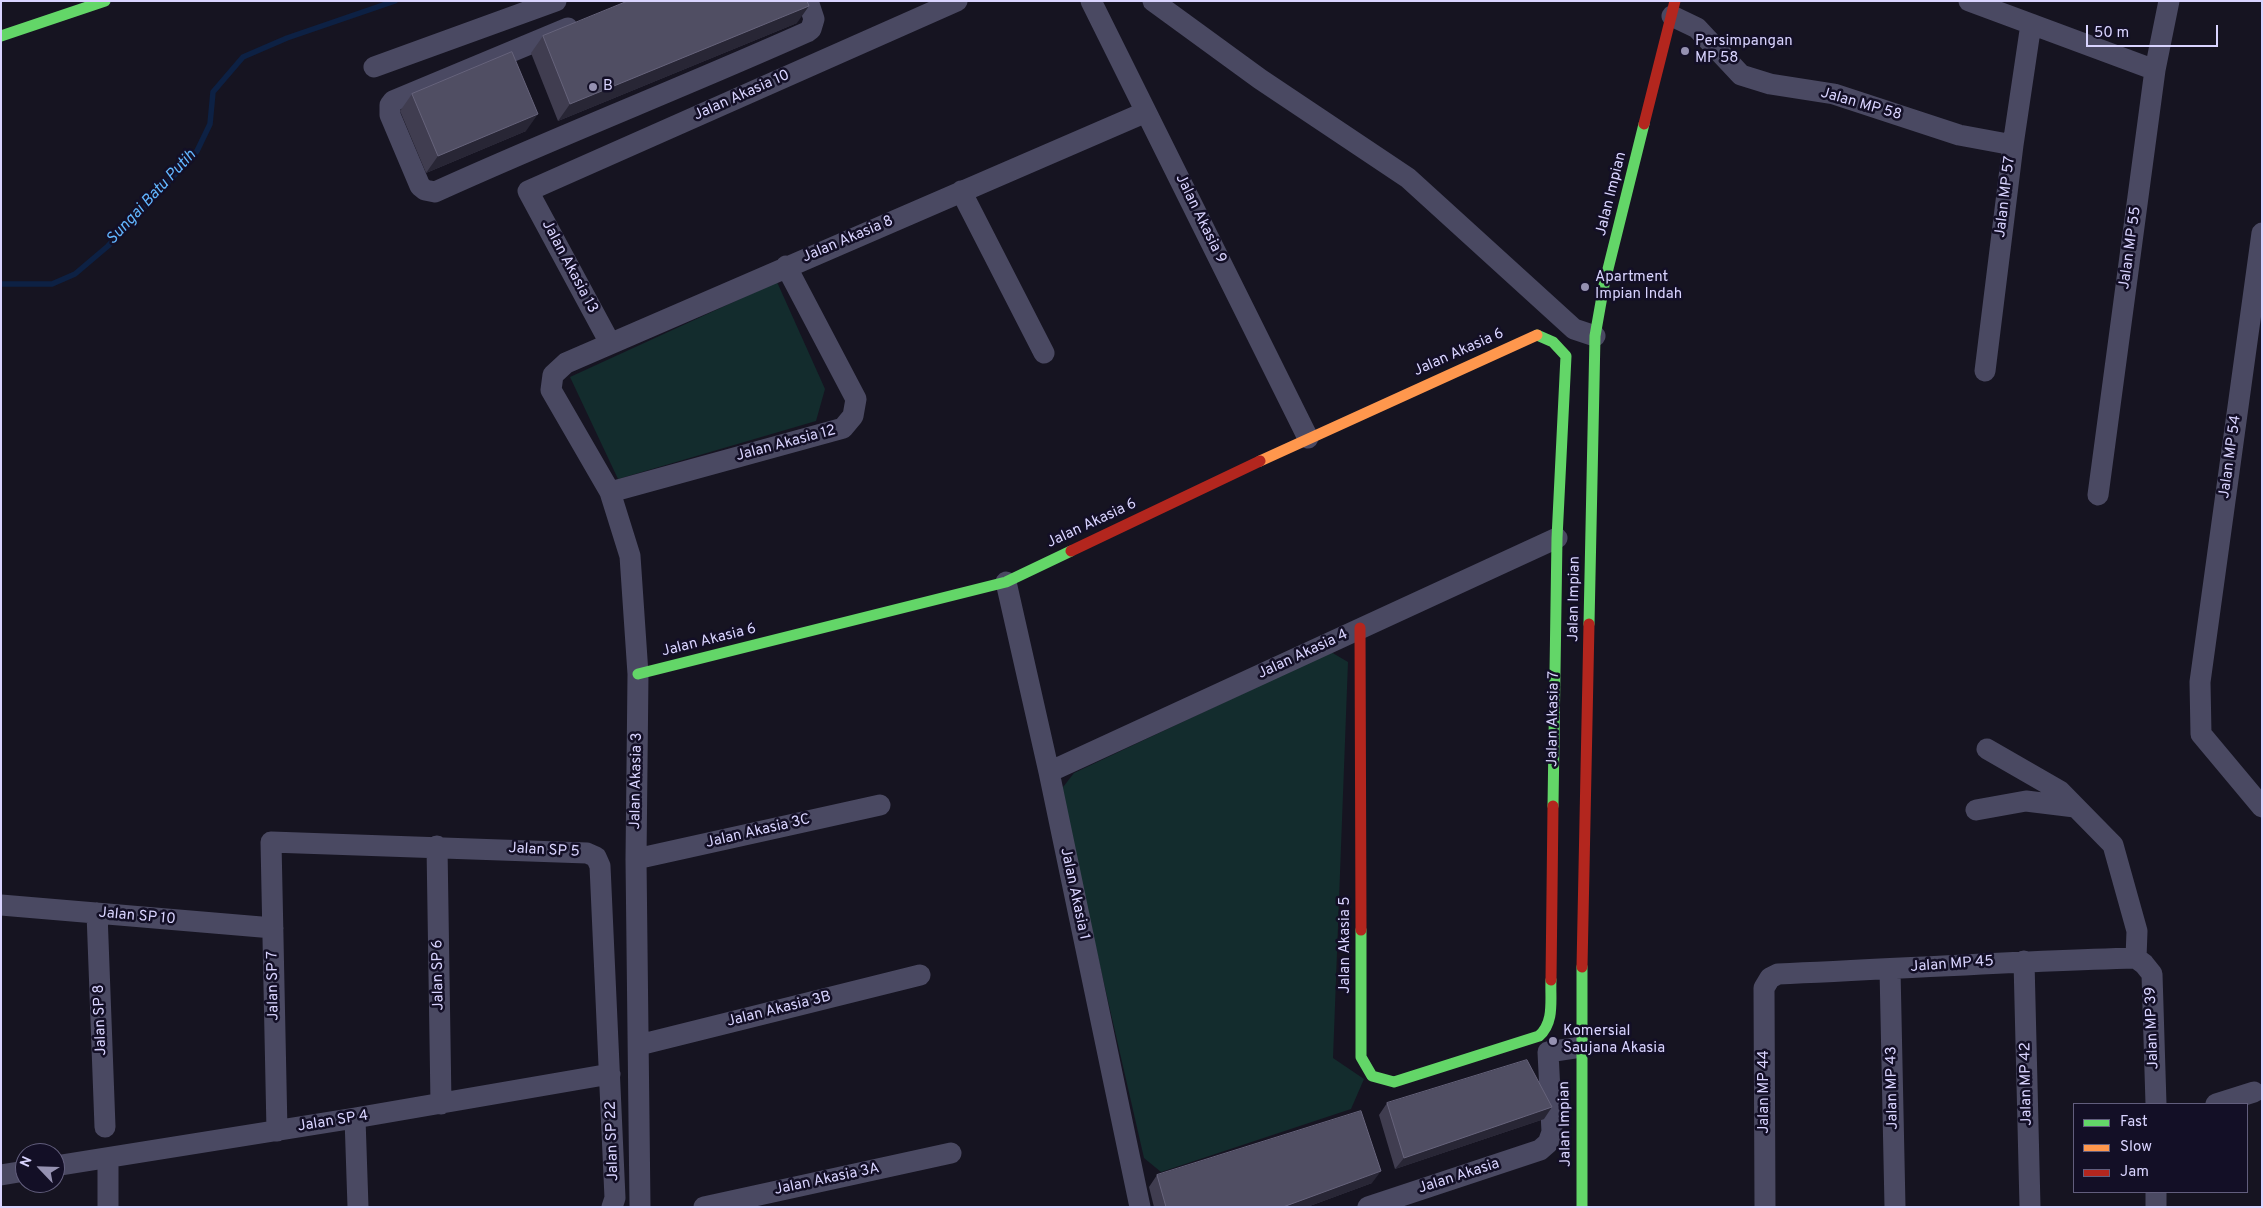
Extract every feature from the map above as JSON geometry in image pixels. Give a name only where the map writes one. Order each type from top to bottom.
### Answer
[{"type":"main road","points":[[1,36],[105,1]]},
{"type":"main road","name":"Jalan Impian","points":[[1582,1207],[1581,1047],[1595,336],[1604,285],[1673,9]]},
{"type":"main road","name":"Jalan Akasia 6","points":[[638,674],[1006,582],[1308,438],[1536,335]]},
{"type":"main road","name":"Jalan Akasia 7","points":[[1536,335],[1549,337],[1566,356],[1557,538],[1550,1022],[1545,1031]]},
{"type":"main road","name":"Jalan Akasia 5","points":[[1360,628],[1361,1057],[1372,1076],[1394,1082],[1539,1036],[1545,1031]]},
{"type":"street","points":[[374,67],[556,1]]},
{"type":"street","points":[[586,20],[398,98],[390,105],[390,115],[420,186],[425,190],[436,192],[543,143],[700,80],[807,32],[811,29],[814,20],[808,1]]},
{"type":"street","name":"Jalan Akasia 10","points":[[528,191],[957,1]]},
{"type":"street","name":"Jalan Akasia 9","points":[[1091,1],[1308,438]]},
{"type":"street","points":[[1153,1],[1260,79],[1408,178],[1574,329],[1595,336]]},
{"type":"street","points":[[1969,1],[2155,70]]},
{"type":"street","name":"Jalan MP 55","points":[[2098,495],[2155,70],[2169,1]]},
{"type":"street","name":"Jalan MP 58","points":[[1673,9],[1698,28],[1741,75],[1770,84],[1834,94],[1959,135],[2013,145]]},
{"type":"street","points":[[505,20],[507,53]]},
{"type":"street","name":"Jalan MP 57","points":[[1984,370],[2013,145],[2031,24]]},
{"type":"street","name":"Jalan Akasia 8","points":[[553,374],[566,363],[610,343],[1146,112]]},
{"type":"street","name":"Jalan Akasia 13","points":[[528,191],[610,343]]},
{"type":"street","points":[[961,191],[1044,353]]},
{"type":"street","name":"Jalan MP 54","points":[[2262,233],[2200,682],[2201,734],[2262,807]]},
{"type":"street","name":"Jalan Akasia 12","points":[[610,492],[843,428],[853,416],[856,399],[786,266]]},
{"type":"street","name":"Jalan Akasia 3","points":[[553,374],[551,390],[610,492],[630,556],[638,674],[636,859],[640,1207]]},
{"type":"street","name":"Jalan Akasia 4","points":[[1049,772],[1557,538]]},
{"type":"street","name":"Jalan Akasia 1","points":[[1006,582],[1049,772],[1140,1207]]},
{"type":"street","points":[[1988,748],[2060,791],[2113,845],[2137,931],[2136,958]]},
{"type":"street","points":[[1976,810],[2026,801],[2075,807]]},
{"type":"street","name":"Jalan Akasia 3C","points":[[636,859],[880,805]]},
{"type":"street","name":"Jalan SP 5","points":[[271,842],[436,846],[587,853],[596,857],[600,866],[610,1074]]},
{"type":"street","name":"Jalan SP 7","points":[[271,842],[277,1131]]},
{"type":"street","name":"Jalan SP 6","points":[[436,846],[441,1104]]},
{"type":"street","name":"Jalan SP 10","points":[[1,905],[273,928]]},
{"type":"street","name":"Jalan SP 8","points":[[98,913],[105,1127]]},
{"type":"street","name":"Jalan MP 45","points":[[1770,978],[1778,974],[2024,961],[2136,958]]},
{"type":"street","name":"Jalan MP 39","points":[[2136,958],[2152,974],[2156,1103]]},
{"type":"street","name":"Jalan MP 42","points":[[2024,961],[2030,1207]]},
{"type":"street","name":"Jalan MP 43","points":[[1890,969],[1895,1207]]},
{"type":"street","name":"Jalan Akasia 3B","points":[[638,1045],[920,975]]},
{"type":"street","name":"Jalan MP 44","points":[[1765,1207],[1764,988],[1770,978]]},
{"type":"street","name":"Jalan Akasia","points":[[1368,1207],[1540,1150],[1548,1143],[1552,1132],[1548,1052],[1581,1047]]},
{"type":"street","name":"Jalan SP 4","points":[[65,1164],[441,1104],[610,1074]]},
{"type":"street","name":"Jalan SP 22","points":[[610,1074],[615,1198],[612,1207]]},
{"type":"street","points":[[2219,1103],[2254,1092]]},
{"type":"street","points":[[355,1118],[358,1207]]},
{"type":"street","name":"Jalan Akasia 3A","points":[[704,1207],[951,1153]]},
{"type":"street","points":[[108,1158],[108,1207]]},
{"type":"street","points":[[1,1175],[15,1173]]},
{"type":"street","points":[[2156,1193],[2156,1207]]},
{"type":"green space","points":[[777,282],[825,389],[816,421],[618,479],[570,377]]},
{"type":"green space","points":[[1331,652],[1348,662],[1333,1058],[1364,1079],[1351,1109],[1161,1172],[1144,1158],[1060,791],[1074,773]]},
{"type":"building","name":"B","points":[[628,1],[807,1],[809,6],[570,104],[543,36]]},
{"type":"building","points":[[512,52],[538,114],[438,156],[412,94]]},
{"type":"building","points":[[1527,1060],[1552,1107],[1404,1158],[1387,1103]]},
{"type":"building","points":[[1361,1111],[1381,1171],[1283,1207],[1166,1207],[1157,1175]]},
{"type":"waterway","name":"Sungai Batu Putih","points":[[1,284],[52,284],[75,274],[108,246],[197,151],[210,124],[213,92],[243,57],[287,38],[395,1]]},
{"type":"traffic: fast","points":[[1,36],[105,1]]},
{"type":"traffic: fast","points":[[1589,624],[1595,336],[1604,285],[1644,124]]},
{"type":"traffic: fast","points":[[1537,335],[1553,342],[1566,356],[1557,538],[1553,806]]},
{"type":"traffic: fast","points":[[638,674],[1006,582],[1071,551]]},
{"type":"traffic: fast","points":[[1361,930],[1361,1057],[1372,1076],[1394,1082],[1539,1036],[1550,1017],[1551,980]]},
{"type":"traffic: fast","points":[[1582,967],[1582,1207]]},
{"type":"traffic: slow","points":[[1260,461],[1537,335]]},
{"type":"traffic: jam","points":[[1644,124],[1675,1]]},
{"type":"traffic: jam","points":[[1071,551],[1260,461]]},
{"type":"traffic: jam","points":[[1582,967],[1589,624]]},
{"type":"traffic: jam","points":[[1360,628],[1361,930]]},
{"type":"traffic: jam","points":[[1551,980],[1553,806]]},
{"type":"place","name":"Persimpangan MP 58","points":[[1685,51]]},
{"type":"place","name":"B","points":[[593,87]]},
{"type":"place","name":"Apartment Impian Indah","points":[[1585,287]]},
{"type":"place","name":"Komersial Saujana Akasia","points":[[1553,1041]]}]
